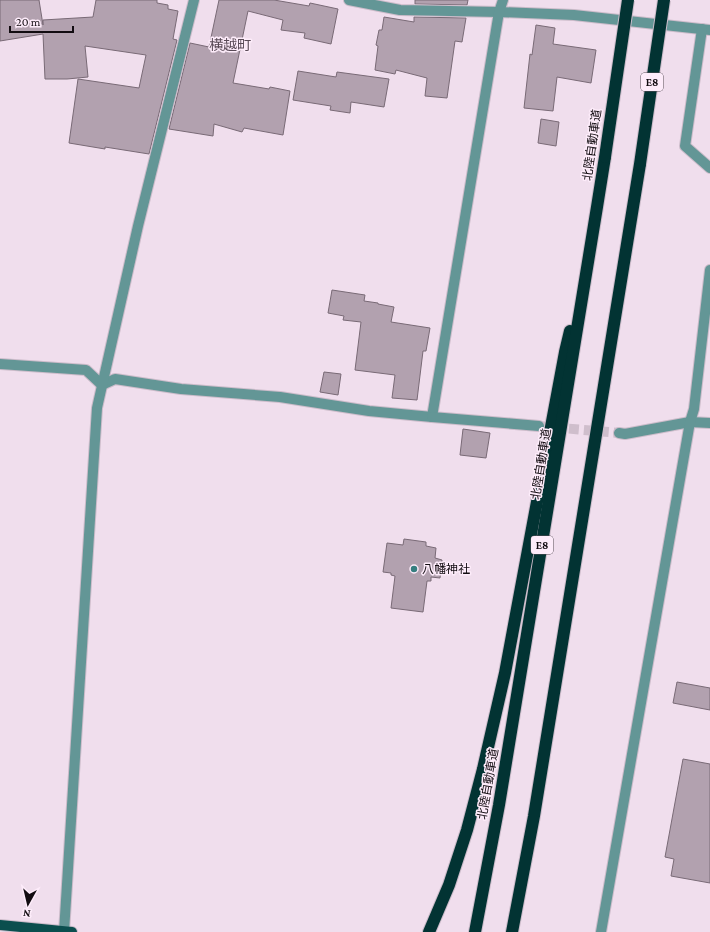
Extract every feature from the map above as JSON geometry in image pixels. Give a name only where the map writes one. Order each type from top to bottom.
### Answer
[{"type":"highway","name":"北陸自動車道","points":[[475,932],[499,805],[597,207],[628,0]]},
{"type":"highway","name":"E8","points":[[512,932],[534,816],[640,164],[664,0]]},
{"type":"highway","points":[[429,932],[449,885],[467,830],[507,666],[565,352],[597,207]]},
{"type":"highway","points":[[519,932],[534,816]]},
{"type":"main road","points":[[0,925],[67,932]]},
{"type":"street","points":[[67,932],[97,408],[138,226],[194,0]]},
{"type":"street","points":[[349,0],[400,10],[574,15],[706,29],[685,146],[710,168]]},
{"type":"street","points":[[432,416],[499,12],[503,0]]},
{"type":"street","points":[[601,932],[690,422],[694,408],[710,270]]},
{"type":"street","points":[[0,364],[86,370],[102,385]]},
{"type":"street","points":[[102,385],[115,379],[181,389],[280,397],[369,410],[539,426]]},
{"type":"street","points":[[618,433],[625,434],[690,422],[710,423]]},
{"type":"building","points":[[0,0],[39,0],[43,25],[43,20],[93,17],[96,0],[157,0],[157,3],[168,5],[168,9],[178,11],[173,39],[177,40],[149,154],[69,143],[78,79],[139,88],[146,55],[85,46],[88,77],[45,79],[43,34],[0,41]]},
{"type":"building","points":[[219,0],[274,0],[309,6],[310,3],[338,9],[331,44],[304,38],[305,33],[281,30],[283,20],[248,11],[233,83],[290,91],[283,135],[244,128],[242,132],[214,124],[213,136],[169,129],[190,43],[209,47]]},
{"type":"building","points":[[415,0],[468,0],[467,5],[415,4]]},
{"type":"building","points":[[384,17],[414,22],[414,17],[466,18],[462,42],[455,41],[447,98],[425,96],[427,78],[396,70],[395,74],[375,70],[378,46],[376,45],[379,30],[382,30]]},
{"type":"building","points":[[536,25],[555,28],[553,44],[596,50],[591,83],[557,77],[553,111],[524,108],[530,54],[532,55]]},
{"type":"building","points":[[298,71],[336,77],[337,72],[389,79],[384,107],[351,102],[350,113],[330,110],[331,106],[293,100]]},
{"type":"building","points":[[541,119],[559,122],[556,146],[538,143]]},
{"type":"building","points":[[332,290],[365,295],[364,301],[394,307],[391,322],[430,328],[426,351],[423,351],[417,400],[392,398],[395,375],[355,370],[361,322],[343,320],[344,316],[328,313]]},
{"type":"building","points":[[324,372],[341,374],[338,395],[320,392]]},
{"type":"building","points":[[463,429],[490,433],[486,458],[460,455]]},
{"type":"building","points":[[404,539],[426,542],[426,546],[436,548],[435,558],[442,560],[440,578],[431,577],[431,581],[427,581],[423,612],[391,608],[395,576],[391,575],[391,573],[383,572],[387,543],[403,545]]},
{"type":"building","points":[[677,682],[710,688],[710,710],[673,703]]},
{"type":"building","points":[[683,759],[710,764],[710,883],[671,876],[674,859],[665,857]]},
{"type":"tunnel","points":[[539,426],[619,433]]},
{"type":"place","name":"八幡神社","points":[[414,569]]},
{"type":"district","name":"横越町","points":[[230,45]]}]
